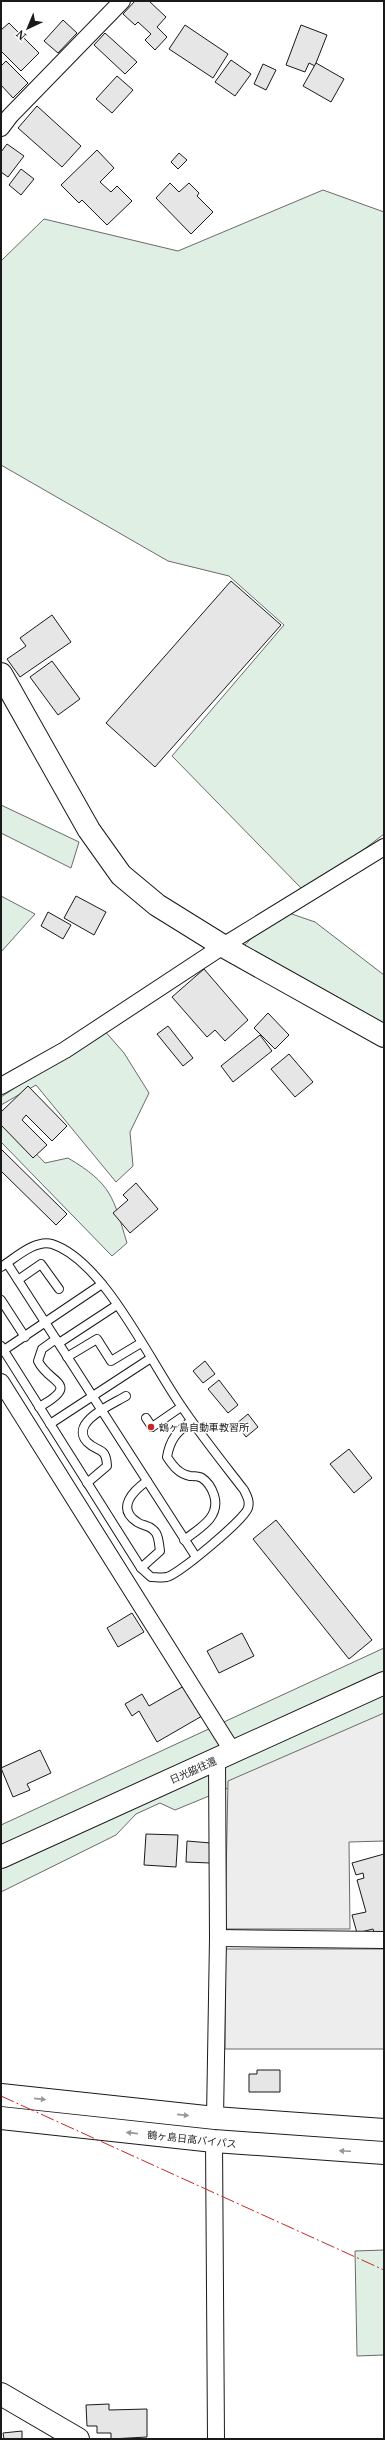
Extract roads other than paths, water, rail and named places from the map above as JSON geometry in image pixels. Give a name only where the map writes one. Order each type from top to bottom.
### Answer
[{"type":"main road","points":[[1,674],[89,830],[120,876],[157,905],[223,946],[384,1036]]},
{"type":"main road","name":"日光脇往還","points":[[1,1857],[384,1683]]},
{"type":"main road","points":[[1,2095],[215,2118],[384,2130]]},
{"type":"main road","name":"鶴ヶ島日高バイパス","points":[[1,2118],[214,2142],[384,2154]]},
{"type":"main road","points":[[1,2394],[78,2439]]},
{"type":"street","points":[[1,128],[10,116],[122,1]]},
{"type":"street","points":[[1,1086],[65,1050],[223,946],[384,848]]},
{"type":"street","points":[[1,1382],[225,1755],[218,1938],[215,2118]]},
{"type":"street","points":[[218,1938],[384,1940]]},
{"type":"street","points":[[214,2142],[216,2439]]},
{"type":"lane","points":[[102,1284],[46,1323],[24,1337],[2,1348],[141,1568],[151,1577],[167,1577],[196,1557],[238,1522],[248,1509],[249,1499],[181,1407],[117,1304],[102,1284],[77,1258],[51,1243],[34,1245],[4,1265],[18,1280],[46,1323],[92,1396],[147,1481],[184,1540],[196,1557]]},
{"type":"lane","points":[[18,1280],[41,1264],[59,1289]]},
{"type":"lane","points":[[1,1300],[24,1337]]},
{"type":"lane","points":[[40,1407],[58,1394],[60,1388],[59,1382],[40,1366],[38,1361],[42,1349],[117,1304]]},
{"type":"lane","points":[[67,1357],[97,1339],[111,1361],[141,1343]]},
{"type":"lane","points":[[50,1424],[151,1358]]},
{"type":"lane","points":[[87,1482],[107,1466],[106,1458],[101,1449],[88,1442],[83,1434],[84,1424],[90,1418],[126,1396]]},
{"type":"lane","points":[[146,1418],[152,1427],[181,1407]]},
{"type":"lane","points":[[184,1540],[203,1526],[214,1514],[216,1502],[212,1488],[201,1478],[185,1475],[174,1468],[167,1457],[175,1434],[191,1421]]},
{"type":"lane","points":[[141,1568],[160,1551],[156,1533],[147,1524],[138,1523],[131,1516],[128,1507],[128,1498],[133,1490],[147,1481]]},
{"type":"place","name":"鶴ヶ島自動車教習所","points":[[151,1427]]}]
